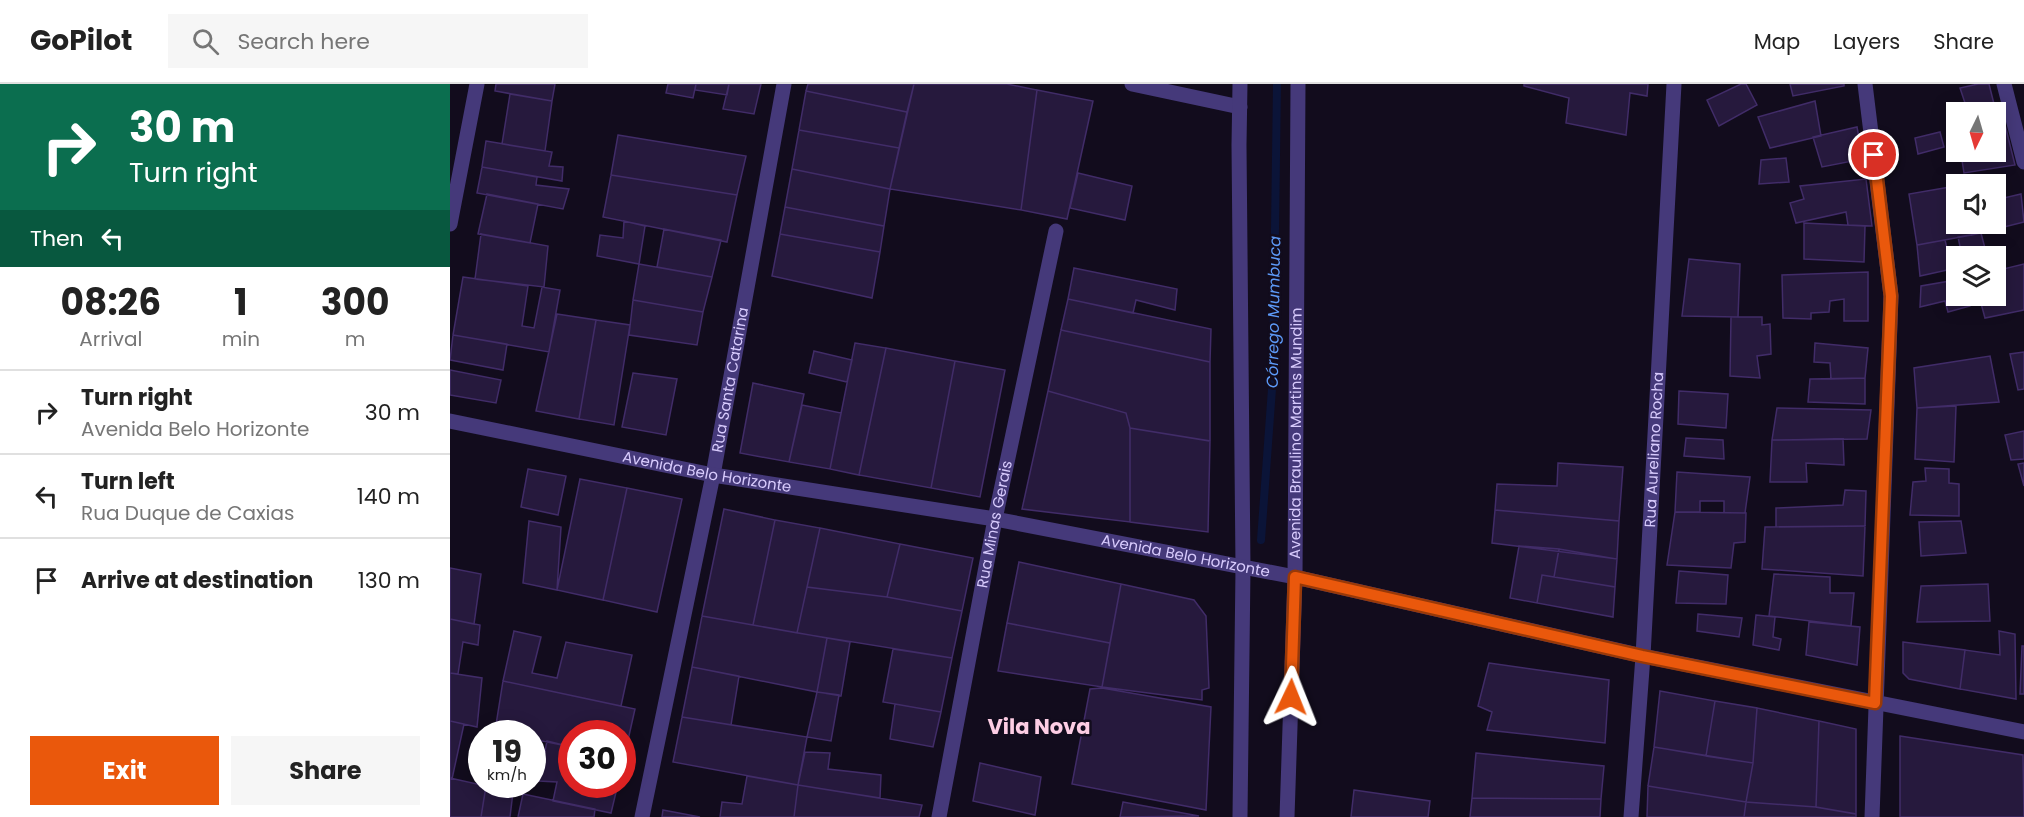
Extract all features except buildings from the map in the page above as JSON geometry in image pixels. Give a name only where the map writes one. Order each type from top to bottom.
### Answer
[{"type":"street","points":[[450,224],[477,84]]},
{"type":"street","name":"Rua Santa Catarina","points":[[642,817],[713,475],[784,84]]},
{"type":"street","points":[[1132,84],[1240,107]]},
{"type":"street","points":[[1240,84],[1243,568],[1240,817]]},
{"type":"street","name":"Avenida Braulino Martins Mundim","points":[[1287,817],[1295,577],[1298,84]]},
{"type":"street","name":"Rua Aureliano Rocha","points":[[1631,817],[1674,84]]},
{"type":"street","points":[[1865,84],[1891,296],[1872,817]]},
{"type":"street","points":[[2004,84],[2024,162]]},
{"type":"street","name":"Rua Minas Gerais","points":[[939,817],[995,519],[1056,231]]},
{"type":"street","name":"Avenida Belo Horizonte","points":[[450,421],[713,475],[995,519],[1295,577],[1642,656],[2024,732]]},
{"type":"waterway","name":"Córrego Mumbuca","points":[[1261,540],[1273,375],[1277,84]]},
{"type":"district","name":"Vila Nova","points":[[1039,727]]},
{"type":"route","points":[[1291,697],[1295,577],[1642,656],[1875,703],[1891,296],[1874,155]]}]
